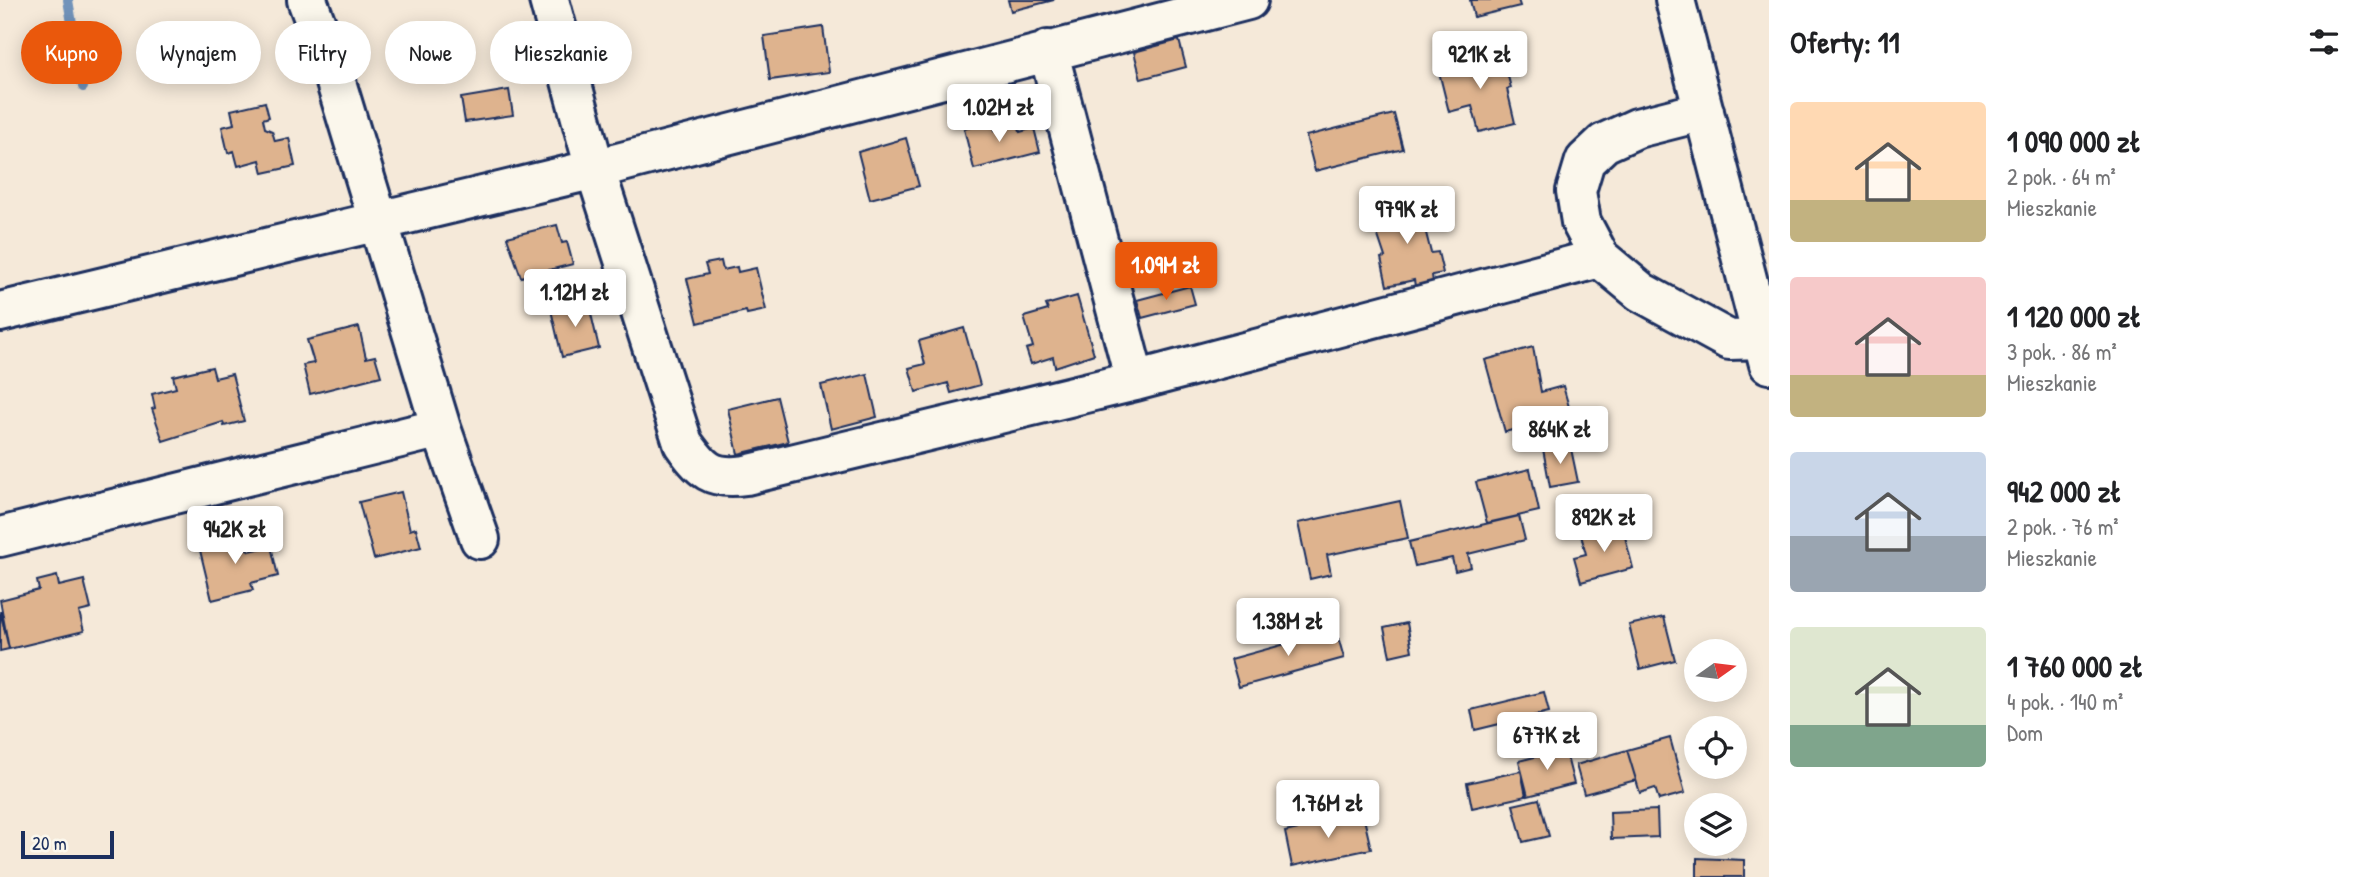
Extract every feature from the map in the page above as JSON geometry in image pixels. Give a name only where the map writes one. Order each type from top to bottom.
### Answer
[{"type":"street","points":[[307,0],[328,56],[377,222],[480,539]]},
{"type":"street","points":[[549,0],[595,169],[683,443],[699,466],[723,478],[1135,381],[1600,258]]},
{"type":"street","points":[[0,312],[595,169],[1248,0]]},
{"type":"street","points":[[1675,0],[1766,351]]},
{"type":"street","points":[[1048,50],[1135,381]]},
{"type":"street","points":[[1703,111],[1637,128],[1604,143],[1585,161],[1576,191],[1581,222],[1600,258],[1641,292],[1729,340],[1766,351]]},
{"type":"street","points":[[0,537],[442,428]]},
{"type":"building","points":[[1008,0],[1054,0],[1011,11]]},
{"type":"building","points":[[1470,0],[1518,0],[1520,6],[1474,17]]},
{"type":"building","points":[[823,27],[829,72],[770,80],[764,36]]},
{"type":"building","points":[[1179,40],[1186,67],[1141,79],[1134,52]]},
{"type":"building","points":[[1498,54],[1501,65],[1505,64],[1511,88],[1507,89],[1515,123],[1479,132],[1472,106],[1449,112],[1438,68]]},
{"type":"building","points":[[509,90],[513,115],[465,122],[461,98]]},
{"type":"building","points":[[265,102],[269,117],[263,119],[265,128],[272,131],[275,141],[289,138],[295,166],[263,173],[260,160],[238,166],[234,151],[228,153],[222,127],[234,124],[231,110]]},
{"type":"building","points":[[1394,114],[1403,149],[1315,171],[1306,136]]},
{"type":"building","points":[[993,121],[995,130],[1018,124],[1020,132],[1034,128],[1040,152],[974,169],[964,129]]},
{"type":"building","points":[[906,138],[919,186],[870,199],[858,152]]},
{"type":"building","points":[[1425,200],[1430,219],[1423,221],[1431,253],[1438,252],[1443,273],[1432,275],[1433,282],[1426,288],[1415,286],[1414,280],[1387,286],[1381,258],[1385,257],[1371,215]]},
{"type":"building","points":[[557,225],[562,243],[567,242],[573,264],[521,277],[507,237]]},
{"type":"building","points":[[721,261],[723,270],[737,267],[738,272],[756,268],[766,310],[747,314],[746,311],[698,323],[687,279],[708,274],[705,264]]},
{"type":"building","points":[[1190,286],[1195,304],[1142,318],[1137,300]]},
{"type":"building","points":[[1077,296],[1094,354],[1055,367],[1053,357],[1031,364],[1026,349],[1033,347],[1024,317],[1048,310],[1046,305]]},
{"type":"building","points":[[588,301],[599,348],[562,357],[551,310]]},
{"type":"building","points":[[359,327],[366,358],[375,356],[381,376],[310,394],[303,365],[314,363],[307,340]]},
{"type":"building","points":[[964,328],[980,385],[951,393],[948,383],[916,392],[909,368],[925,364],[919,341]]},
{"type":"building","points":[[1533,347],[1541,392],[1563,386],[1571,414],[1505,432],[1485,360]]},
{"type":"building","points":[[212,367],[215,378],[232,374],[244,421],[224,426],[223,422],[163,441],[152,409],[155,408],[152,394],[176,388],[173,376]]},
{"type":"building","points":[[867,374],[877,417],[831,429],[821,385]]},
{"type":"building","points":[[777,397],[788,442],[738,454],[728,409]]},
{"type":"building","points":[[1570,444],[1578,482],[1550,487],[1543,449]]},
{"type":"building","points":[[1530,469],[1539,511],[1487,523],[1476,482]]},
{"type":"building","points":[[401,492],[410,530],[416,528],[421,547],[374,559],[359,502]]},
{"type":"building","points":[[1400,501],[1408,538],[1327,555],[1331,574],[1310,579],[1298,523]]},
{"type":"building","points":[[1519,516],[1525,540],[1468,554],[1471,567],[1455,571],[1452,558],[1415,566],[1409,542]]},
{"type":"building","points":[[1622,525],[1633,568],[1581,582],[1574,557],[1586,554],[1581,535]]},
{"type":"building","points":[[238,532],[242,546],[250,551],[271,546],[278,576],[251,583],[253,590],[212,600],[198,542]]},
{"type":"building","points":[[57,576],[59,586],[84,580],[91,609],[79,612],[84,631],[9,649],[0,600],[39,590],[37,581]]},
{"type":"building","points":[[0,611],[9,649],[0,651]]},
{"type":"building","points":[[1664,617],[1675,660],[1640,669],[1629,625]]},
{"type":"building","points":[[1407,623],[1412,651],[1390,656],[1384,628]]},
{"type":"building","points":[[1336,630],[1344,658],[1239,687],[1231,659]]},
{"type":"building","points":[[1544,692],[1549,712],[1475,730],[1471,710]]},
{"type":"building","points":[[1670,738],[1685,793],[1659,800],[1655,788],[1640,793],[1627,750]]},
{"type":"building","points":[[1565,749],[1574,784],[1528,796],[1519,761]]},
{"type":"building","points":[[1627,750],[1636,780],[1584,794],[1576,765]]},
{"type":"building","points":[[1521,771],[1526,796],[1472,808],[1467,783]]},
{"type":"building","points":[[1539,799],[1549,836],[1523,842],[1513,805]]},
{"type":"building","points":[[1657,810],[1658,837],[1611,839],[1610,812]]},
{"type":"building","points":[[1363,814],[1371,849],[1292,866],[1285,832]]},
{"type":"building","points":[[1697,858],[1744,860],[1744,877],[1697,877]]},
{"type":"waterway","points":[[68,0],[83,87]]}]
